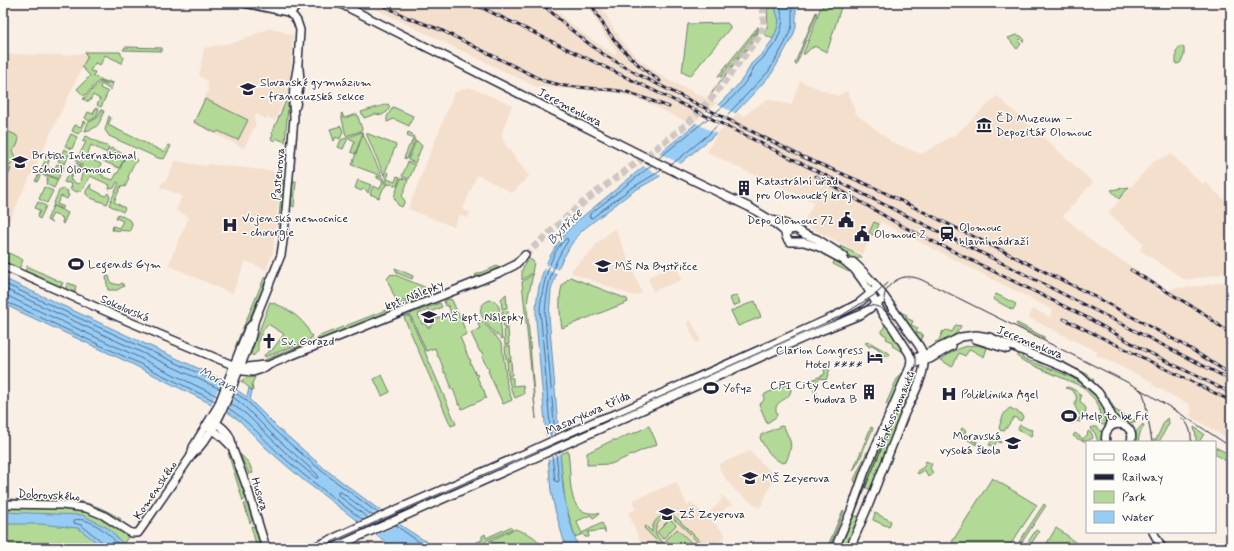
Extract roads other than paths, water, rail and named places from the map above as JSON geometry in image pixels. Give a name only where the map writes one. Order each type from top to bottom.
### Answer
[{"type":"street","points":[[244,3],[290,13],[300,3]]},
{"type":"street","name":"Jeremenkova","points":[[339,3],[637,153],[751,208],[769,219],[786,224],[795,230],[817,239],[850,260],[864,272],[877,288]]},
{"type":"street","name":"Pasteurova","points":[[233,376],[254,330],[254,322],[282,249],[294,118],[294,86],[298,63],[300,27],[296,18],[290,13]]},
{"type":"street","points":[[769,219],[783,230],[790,242],[809,243],[843,260],[856,271],[876,304]]},
{"type":"street","points":[[786,236],[788,231],[795,230],[800,237],[797,242]]},
{"type":"street","name":"kpt. Nálepky","points":[[237,367],[269,365],[501,272],[510,268],[525,255]]},
{"type":"street","name":"Sokolovská","points":[[3,266],[237,367]]},
{"type":"street","points":[[870,294],[877,288],[913,339],[920,346],[924,358]]},
{"type":"street","name":"Masarykova třída","points":[[312,548],[834,316],[859,303],[870,294]]},
{"type":"street","name":"Masarykova třída","points":[[333,548],[808,336],[862,314],[885,298]]},
{"type":"street","name":"tř. Kosmonautů","points":[[835,548],[911,361],[908,350],[876,304]]},
{"type":"street","name":"Jeremenkova","points":[[924,358],[953,340],[966,336],[981,336],[994,339],[1063,367],[1080,376],[1098,392],[1119,424],[1124,425],[1129,429],[1132,435],[1131,441]]},
{"type":"street","name":"Jeremenkova","points":[[911,361],[936,356],[955,344],[964,340],[972,339],[1023,353],[1066,371],[1087,384],[1096,393],[1106,408],[1110,417],[1110,427]]},
{"type":"street","name":"tř. Kosmonautů","points":[[850,548],[922,374],[924,358]]},
{"type":"street","points":[[213,422],[233,376]]},
{"type":"street","name":"Komenského","points":[[136,533],[141,530],[191,456],[198,450],[213,422],[223,408],[233,376]]},
{"type":"street","name":"Husova","points":[[213,422],[221,436],[232,447],[250,495],[266,548]]},
{"type":"street","points":[[1106,441],[1106,434],[1110,427],[1119,424]]},
{"type":"street","name":"Dobrovského","points":[[3,504],[62,505],[86,508],[103,515],[131,533],[136,533]]},
{"type":"street","points":[[1154,533],[1162,548]]},
{"type":"water","points":[[775,3],[796,3],[796,27],[793,36],[772,73],[712,137],[676,167],[632,192],[585,228],[570,246],[558,268],[551,290],[549,316],[563,488],[567,511],[578,548],[566,548],[551,491],[536,320],[538,292],[545,267],[558,244],[576,222],[715,108],[736,87],[746,74],[751,64],[763,53],[773,39],[779,21]]},
{"type":"water","name":"Morava","points":[[3,278],[219,378],[247,397],[249,388],[252,391],[250,400],[278,428],[325,469],[394,521],[436,548],[394,548],[302,479],[266,448],[240,421],[229,413],[130,363],[3,304]]},
{"type":"water","points":[[3,512],[82,515],[108,528],[127,548],[104,548],[78,528],[41,524],[3,524]]},
{"type":"tunnel","points":[[525,255],[586,200],[687,124],[713,96],[761,34],[764,25],[763,3]]},
{"type":"tram line","points":[[840,548],[916,366],[914,353],[890,315],[884,297],[889,286],[895,281],[905,277],[912,277],[922,280],[1123,380],[1165,404],[1231,447]]},
{"type":"tram line","points":[[318,548],[841,316],[876,294],[888,283]]},
{"type":"tram line","points":[[859,309],[867,306],[875,306],[888,314]]},
{"type":"tram line","points":[[1139,389],[1143,393],[1145,400],[1152,441]]},
{"type":"tram line","points":[[1182,418],[1190,429],[1191,441]]},
{"type":"railway","points":[[379,3],[406,17],[441,30],[544,81],[565,86],[627,92],[669,107]]},
{"type":"railway","points":[[472,3],[692,109],[1022,273],[1231,380]]},
{"type":"railway","points":[[541,3],[588,43],[603,54],[639,75],[803,157],[873,187],[1088,293],[1186,346],[1227,372]]},
{"type":"railway","points":[[591,3],[604,26],[620,47],[639,65],[660,81]]},
{"type":"railway","points":[[816,176],[902,226],[1086,317],[1142,349],[1231,393]]},
{"type":"railway","points":[[1131,270],[1203,313],[1229,333]]},
{"type":"railway","points":[[1064,319],[1231,401]]},
{"type":"place","name":"Slovanské gymnázium - francouzská sekce","points":[[248,89]]},
{"type":"place","name":"ČD Muzeum – Depozitář Olomouc","points":[[984,125]]},
{"type":"place","name":"British International School Olomouc","points":[[20,162]]},
{"type":"place","name":"Katastrální uřad pro Olomoucký kraj","points":[[744,188]]},
{"type":"place","name":"Depo Olomouc 72","points":[[846,220]]},
{"type":"place","name":"Vojenská nemocnice - chirurgie","points":[[230,225]]},
{"type":"place","name":"Olomouc 2","points":[[862,234]]},
{"type":"place","name":"Olomouc hlavní nádraží","points":[[947,234]]},
{"type":"place","name":"Legends Gym","points":[[76,264]]},
{"type":"place","name":"MŠ Na Bystřičce","points":[[603,266]]},
{"type":"place","name":"MŠ kpt. Nálepky","points":[[429,317]]},
{"type":"place","name":"Sv. Gorazd","points":[[269,341]]},
{"type":"place","name":"Clarion Congress Hotel ****","points":[[875,357]]},
{"type":"place","name":"Yofyz","points":[[711,388]]},
{"type":"place","name":"CPI City Center - budova B","points":[[869,392]]},
{"type":"place","name":"Poliklinika Agel","points":[[949,394]]},
{"type":"place","name":"Help to be Fit","points":[[1069,416]]},
{"type":"place","name":"Moravská vysoká škola","points":[[1013,443]]},
{"type":"place","name":"MŠ Zeyerova","points":[[750,478]]},
{"type":"place","name":"ZŠ Zeyerova","points":[[667,514]]},
{"type":"water label","name":"Bystřice","points":[[564,226]]}]
